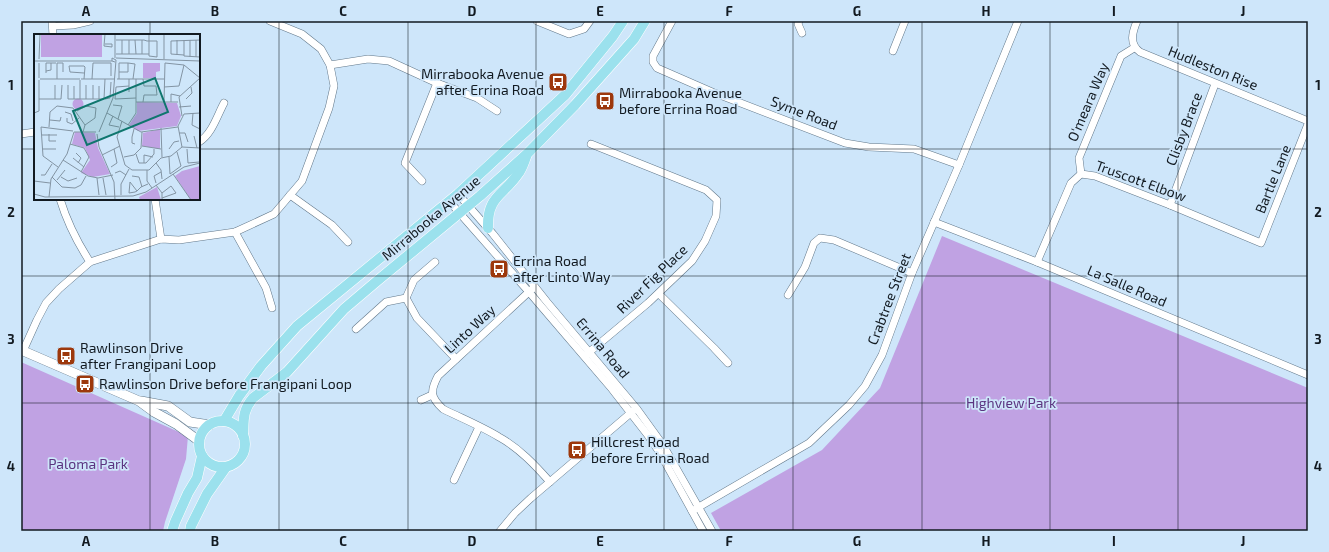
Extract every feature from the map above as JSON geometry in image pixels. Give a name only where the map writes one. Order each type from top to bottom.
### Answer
[{"type":"main road","name":"Mirrabooka Avenue","points":[[224,422],[239,396],[261,366],[297,326],[458,194],[565,95],[613,36],[623,21]]},
{"type":"main road","name":"Mirrabooka Avenue","points":[[190,531],[207,494],[226,467],[237,462],[241,457],[245,443],[243,436],[244,413],[253,398],[287,372],[344,309],[460,213],[528,153],[575,105],[634,40],[645,21]]},
{"type":"main road","points":[[488,228],[488,217],[495,199],[519,174],[528,153]]},
{"type":"main road","points":[[226,467],[212,465],[202,456],[199,449],[201,435],[210,425],[217,422],[224,422],[236,426],[243,436]]},
{"type":"main road","points":[[172,531],[185,499],[197,478],[202,456]]},
{"type":"street","points":[[54,34],[53,24],[73,25],[90,21]]},
{"type":"street","points":[[199,441],[176,424],[154,412],[139,401],[22,351],[46,303],[59,289],[90,262],[161,239],[180,240],[235,232],[274,214],[302,181],[329,108],[334,86],[330,66],[321,49],[302,34],[270,21]]},
{"type":"street","points":[[537,21],[569,34],[584,29],[590,21]]},
{"type":"street","name":"Syme Road","points":[[672,21],[653,56],[653,62],[657,68],[712,92],[845,143],[869,147],[914,149],[959,165]]},
{"type":"street","points":[[799,21],[798,24],[802,34]]},
{"type":"street","points":[[893,51],[905,21]]},
{"type":"street","name":"Crabtree Street","points":[[695,509],[808,444],[849,405],[865,386],[882,355],[912,273],[959,165],[1018,21]]},
{"type":"street","points":[[1134,48],[1132,41],[1133,30],[1137,21]]},
{"type":"street","name":"Hudleston Rise","points":[[1134,48],[1140,52],[1308,123]]},
{"type":"street","name":"O'meara Way","points":[[1081,174],[1079,158],[1121,56],[1134,48]]},
{"type":"street","points":[[330,66],[368,60],[389,61],[437,83],[478,98],[497,111]]},
{"type":"street","points":[[422,181],[405,163],[437,83]]},
{"type":"street","name":"Clisby Brace","points":[[1170,204],[1215,84]]},
{"type":"street","points":[[200,141],[206,137],[211,130],[224,103]]},
{"type":"street","name":"Bartle Lane","points":[[1261,243],[1308,123]]},
{"type":"street","points":[[21,134],[34,132]]},
{"type":"street","name":"River Fig Place","points":[[587,354],[659,294],[692,261],[706,241],[716,216],[717,200],[706,190],[591,144]]},
{"type":"street","name":"Truscott Elbow","points":[[1037,262],[1071,183],[1081,174],[1095,176],[1170,204],[1261,243]]},
{"type":"street","name":"Errina Road","points":[[458,194],[469,205],[535,286],[612,389],[634,411],[663,445],[695,509],[703,531]]},
{"type":"street","points":[[290,195],[332,226],[348,242]]},
{"type":"street","points":[[60,200],[67,221],[76,240],[90,262]]},
{"type":"street","points":[[155,200],[161,239]]},
{"type":"street","name":"Errina Road","points":[[449,201],[529,292],[587,354]]},
{"type":"street","name":"La Salle Road","points":[[934,222],[1037,262],[1308,375]]},
{"type":"street","points":[[235,232],[266,288],[272,308]]},
{"type":"street","points":[[788,295],[805,267],[814,243],[820,238],[834,240],[912,273]]},
{"type":"street","points":[[406,298],[414,280],[434,262]]},
{"type":"street","name":"Linto Way","points":[[432,395],[433,385],[438,376],[535,286]]},
{"type":"street","points":[[659,294],[714,348],[728,364]]},
{"type":"street","points":[[356,329],[386,302],[406,298]]},
{"type":"street","points":[[406,298],[417,318],[456,359]]},
{"type":"street","points":[[421,400],[432,395],[443,409],[499,436],[523,454],[550,482]]},
{"type":"street","points":[[139,401],[168,406],[190,422],[210,425]]},
{"type":"street","points":[[500,531],[515,513],[634,411]]},
{"type":"street","points":[[454,480],[479,427]]},
{"type":"street","name":"Errina Road","points":[[695,509],[712,531]]},
{"type":"green space","name":"Highview Park","points":[[942,236],[1308,388],[1308,531],[721,531],[711,513],[822,450],[880,388]]},
{"type":"green space","name":"Paloma Park","points":[[21,362],[188,436],[186,459],[163,531],[21,531]]},
{"type":"place","name":"Mirrabooka Avenue after Errina Road","points":[[558,82]]},
{"type":"place","name":"Mirrabooka Avenue before Errina Road","points":[[605,101]]},
{"type":"place","name":"Errina Road after Linto Way","points":[[499,269]]},
{"type":"place","name":"Rawlinson Drive after Frangipani Loop","points":[[66,356]]},
{"type":"place","name":"Rawlinson Drive before Frangipani Loop","points":[[85,384]]},
{"type":"place","name":"Hillcrest Road before Errina Road","points":[[577,450]]}]
